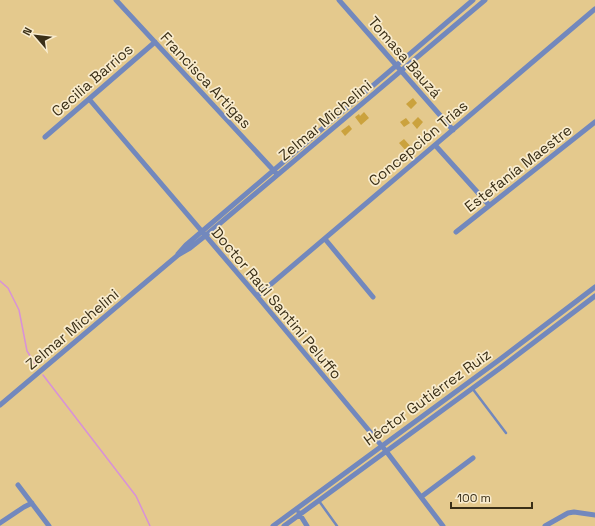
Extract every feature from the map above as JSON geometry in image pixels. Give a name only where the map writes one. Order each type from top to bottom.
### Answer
[{"type":"street","name":"Francisca Artigas","points":[[116,0],[278,176]]},
{"type":"street","name":"Tomasa Bauzá","points":[[339,0],[452,130]]},
{"type":"street","name":"Zelmar Michelini","points":[[203,234],[273,171],[473,0]]},
{"type":"street","name":"Zelmar Michelini","points":[[0,405],[178,255],[186,245],[203,234],[278,176],[485,0]]},
{"type":"street","name":"Concepción Trias","points":[[257,296],[595,9]]},
{"type":"street","name":"Cecilia Barrios","points":[[45,137],[155,42]]},
{"type":"street","name":"Doctor Raúl Santini Peluffo","points":[[89,99],[257,296],[386,451],[443,526]]},
{"type":"street","name":"Estefanía Maestre","points":[[456,232],[595,122]]},
{"type":"street","points":[[435,145],[489,206]]},
{"type":"street","points":[[325,239],[373,297]]},
{"type":"street","name":"Héctor Gutiérrez Ruiz","points":[[273,526],[595,287]]},
{"type":"street","name":"Héctor Gutiérrez Ruiz","points":[[284,526],[595,296]]},
{"type":"street","points":[[421,497],[473,458]]},
{"type":"street","points":[[18,485],[49,526]]},
{"type":"street","points":[[0,523],[32,503]]},
{"type":"street","points":[[296,509],[307,526]]},
{"type":"street","points":[[545,526],[568,513],[574,512],[595,515]]},
{"type":"lane","points":[[472,388],[506,433]]},
{"type":"lane","points":[[319,501],[337,526]]},
{"type":"building","points":[[413,98],[417,103],[411,109],[406,104]]},
{"type":"building","points":[[364,112],[369,118],[361,125],[355,117],[359,114],[360,116]]},
{"type":"building","points":[[418,117],[423,122],[417,129],[412,123]]},
{"type":"building","points":[[406,118],[410,123],[404,127],[400,122]]},
{"type":"building","points":[[349,125],[352,129],[345,136],[341,131]]},
{"type":"building","points":[[404,139],[412,148],[407,152],[399,143]]},
{"type":"waterway","points":[[0,281],[8,288],[19,310],[27,351],[36,365]]},
{"type":"waterway","points":[[43,375],[136,496],[150,526]]}]
